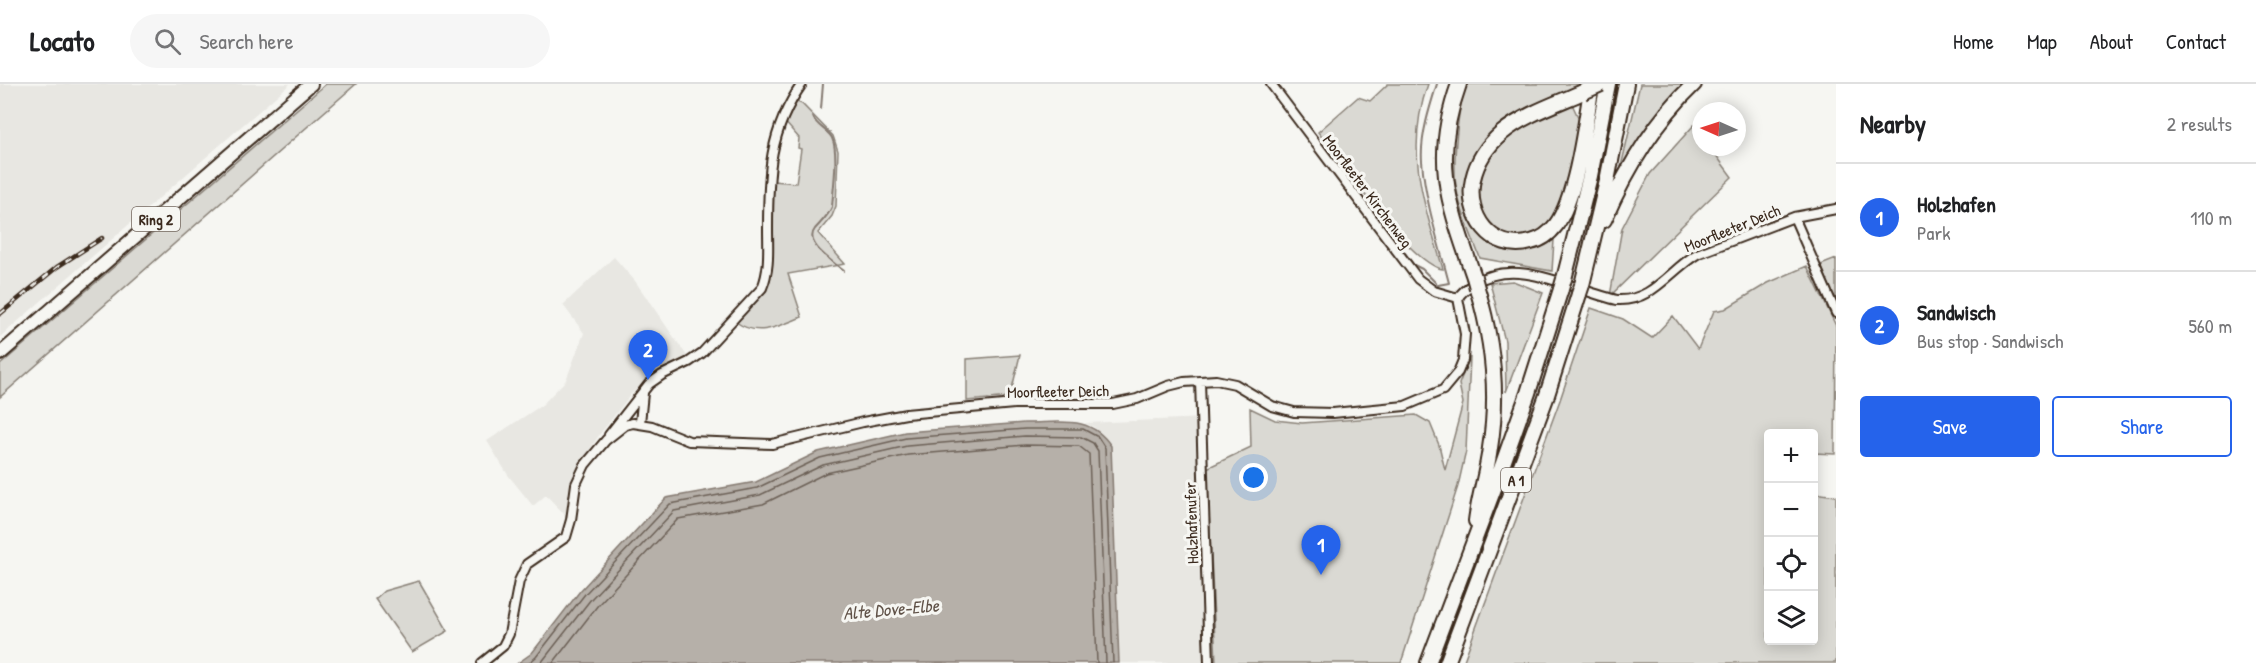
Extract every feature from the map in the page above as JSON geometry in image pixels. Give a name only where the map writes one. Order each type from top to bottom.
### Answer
[{"type":"highway","points":[[1459,84],[1445,133],[1444,161],[1452,209],[1476,283],[1491,346],[1495,377],[1490,452],[1480,494],[1473,547]]},
{"type":"highway","points":[[1587,88],[1575,174],[1567,202],[1556,225],[1548,234],[1525,244],[1513,244],[1496,239],[1483,229],[1472,202],[1473,178],[1483,155],[1491,144],[1511,126],[1587,88],[1601,84]]},
{"type":"highway","name":"A 1","points":[[1428,663],[1473,547],[1528,393],[1562,284],[1590,176],[1608,84]]},
{"type":"highway","name":"A 1","points":[[1447,663],[1546,398],[1581,290],[1626,84]]},
{"type":"highway","points":[[1592,247],[1609,209],[1640,153],[1671,109],[1694,84]]},
{"type":"main road","name":"Ring 2","points":[[0,354],[311,84]]},
{"type":"street","points":[[606,440],[612,429],[643,392],[662,375],[702,353],[762,288],[768,264],[768,184],[774,142],[782,116],[802,84]]},
{"type":"street","name":"Moorfleeter Kirchenweg","points":[[1271,84],[1418,279],[1434,291],[1458,298]]},
{"type":"street","name":"Moorfleeter Deich","points":[[640,423],[689,441],[772,444],[906,414],[1014,404],[1113,404],[1137,399],[1168,386],[1216,380],[1235,384],[1265,402],[1294,412],[1333,413],[1405,406],[1443,390],[1458,372],[1463,360],[1465,334],[1458,298],[1462,291],[1483,278],[1494,274],[1517,272],[1617,300],[1633,299],[1654,290],[1684,262],[1697,254],[1794,217],[1836,209]]},
{"type":"street","points":[[1794,217],[1836,313]]},
{"type":"street","name":"Holzhafenufer","points":[[1200,381],[1209,663]]},
{"type":"street","points":[[482,663],[503,646],[509,634],[519,581],[527,564],[566,537],[581,472],[590,457],[625,425],[640,423],[643,392]]},
{"type":"shaded area","points":[[0,84],[290,84],[0,337]]},
{"type":"shaded area","points":[[326,84],[356,84],[0,397],[0,365]]},
{"type":"shaded area","points":[[1388,84],[1428,84],[1421,108],[1417,154],[1419,177],[1429,222],[1443,269],[1430,263],[1413,250],[1395,232],[1318,132],[1358,97],[1370,101]]},
{"type":"shaded area","points":[[1468,84],[1580,84],[1572,91],[1522,110],[1496,131],[1467,208],[1477,227],[1489,242],[1505,251],[1527,251],[1554,240],[1552,271],[1480,258],[1461,208],[1456,181],[1455,152],[1458,120]]},
{"type":"shaded area","points":[[1640,84],[1685,84],[1662,108],[1625,168],[1620,171]]},
{"type":"shaded area","points":[[797,102],[802,104],[833,136],[838,151],[836,206],[832,216],[818,233],[845,264],[788,274],[802,317],[769,329],[752,329],[736,322],[759,297],[770,280],[773,181],[796,183],[801,149],[798,148],[799,138],[784,121],[793,104]]},
{"type":"shaded area","points":[[1572,104],[1578,117],[1582,119],[1566,194],[1556,216],[1538,232],[1525,238],[1505,237],[1492,230],[1483,220],[1478,208],[1477,194],[1479,180],[1491,153],[1499,142],[1515,130]]},
{"type":"shaded area","points":[[1692,127],[1692,156],[1717,156],[1732,177],[1610,296],[1622,228],[1650,174]]},
{"type":"shaded area","points":[[614,257],[635,281],[687,356],[653,375],[632,393],[600,434],[576,470],[568,518],[546,495],[533,506],[508,475],[487,441],[542,405],[566,380],[584,333],[563,305]]},
{"type":"shaded area","points":[[1836,259],[1836,302],[1821,265]]},
{"type":"shaded area","points":[[1807,266],[1836,326],[1835,454],[1818,453],[1818,429],[1764,429],[1764,645],[1818,645],[1818,494],[1836,496],[1836,663],[1463,663],[1560,400],[1591,308],[1623,319],[1652,338],[1673,316],[1698,349],[1714,311],[1725,309],[1768,283]]},
{"type":"shaded area","points":[[1513,281],[1543,293],[1506,392],[1505,341],[1490,283]]},
{"type":"shaded area","points":[[1020,355],[1010,397],[967,401],[967,359]]},
{"type":"shaded area","points":[[1470,357],[1466,451],[1458,486],[1401,663],[1216,663],[1207,468],[1251,447],[1250,408],[1275,420],[1302,423],[1416,415],[1430,423],[1439,445],[1445,470],[1463,403],[1459,384]]},
{"type":"shaded area","points":[[1205,418],[1216,663],[1119,663],[1111,446],[1094,427],[1085,423]]},
{"type":"shaded area","points":[[419,581],[448,631],[412,652],[375,599],[384,591]]},
{"type":"water","name":"Alte Dove-Elbe","points":[[1073,422],[1094,429],[1111,446],[1119,663],[518,663],[532,653],[580,591],[666,498],[756,482],[818,452],[905,432],[1024,423]]},
{"type":"waterway","points":[[821,109],[823,84]]},
{"type":"waterway","points":[[1396,241],[1414,265],[1422,269],[1438,285],[1449,283],[1429,207],[1422,161],[1424,132],[1437,84]]},
{"type":"waterway","points":[[813,117],[832,138],[835,162],[832,207],[815,229],[812,235],[813,241],[821,252],[844,271]]},
{"type":"railway","points":[[0,314],[57,267],[102,238]]},
{"type":"place","name":"Sandwisch","points":[[648,380]]},
{"type":"place","name":"Holzhafen","points":[[1321,575]]}]
